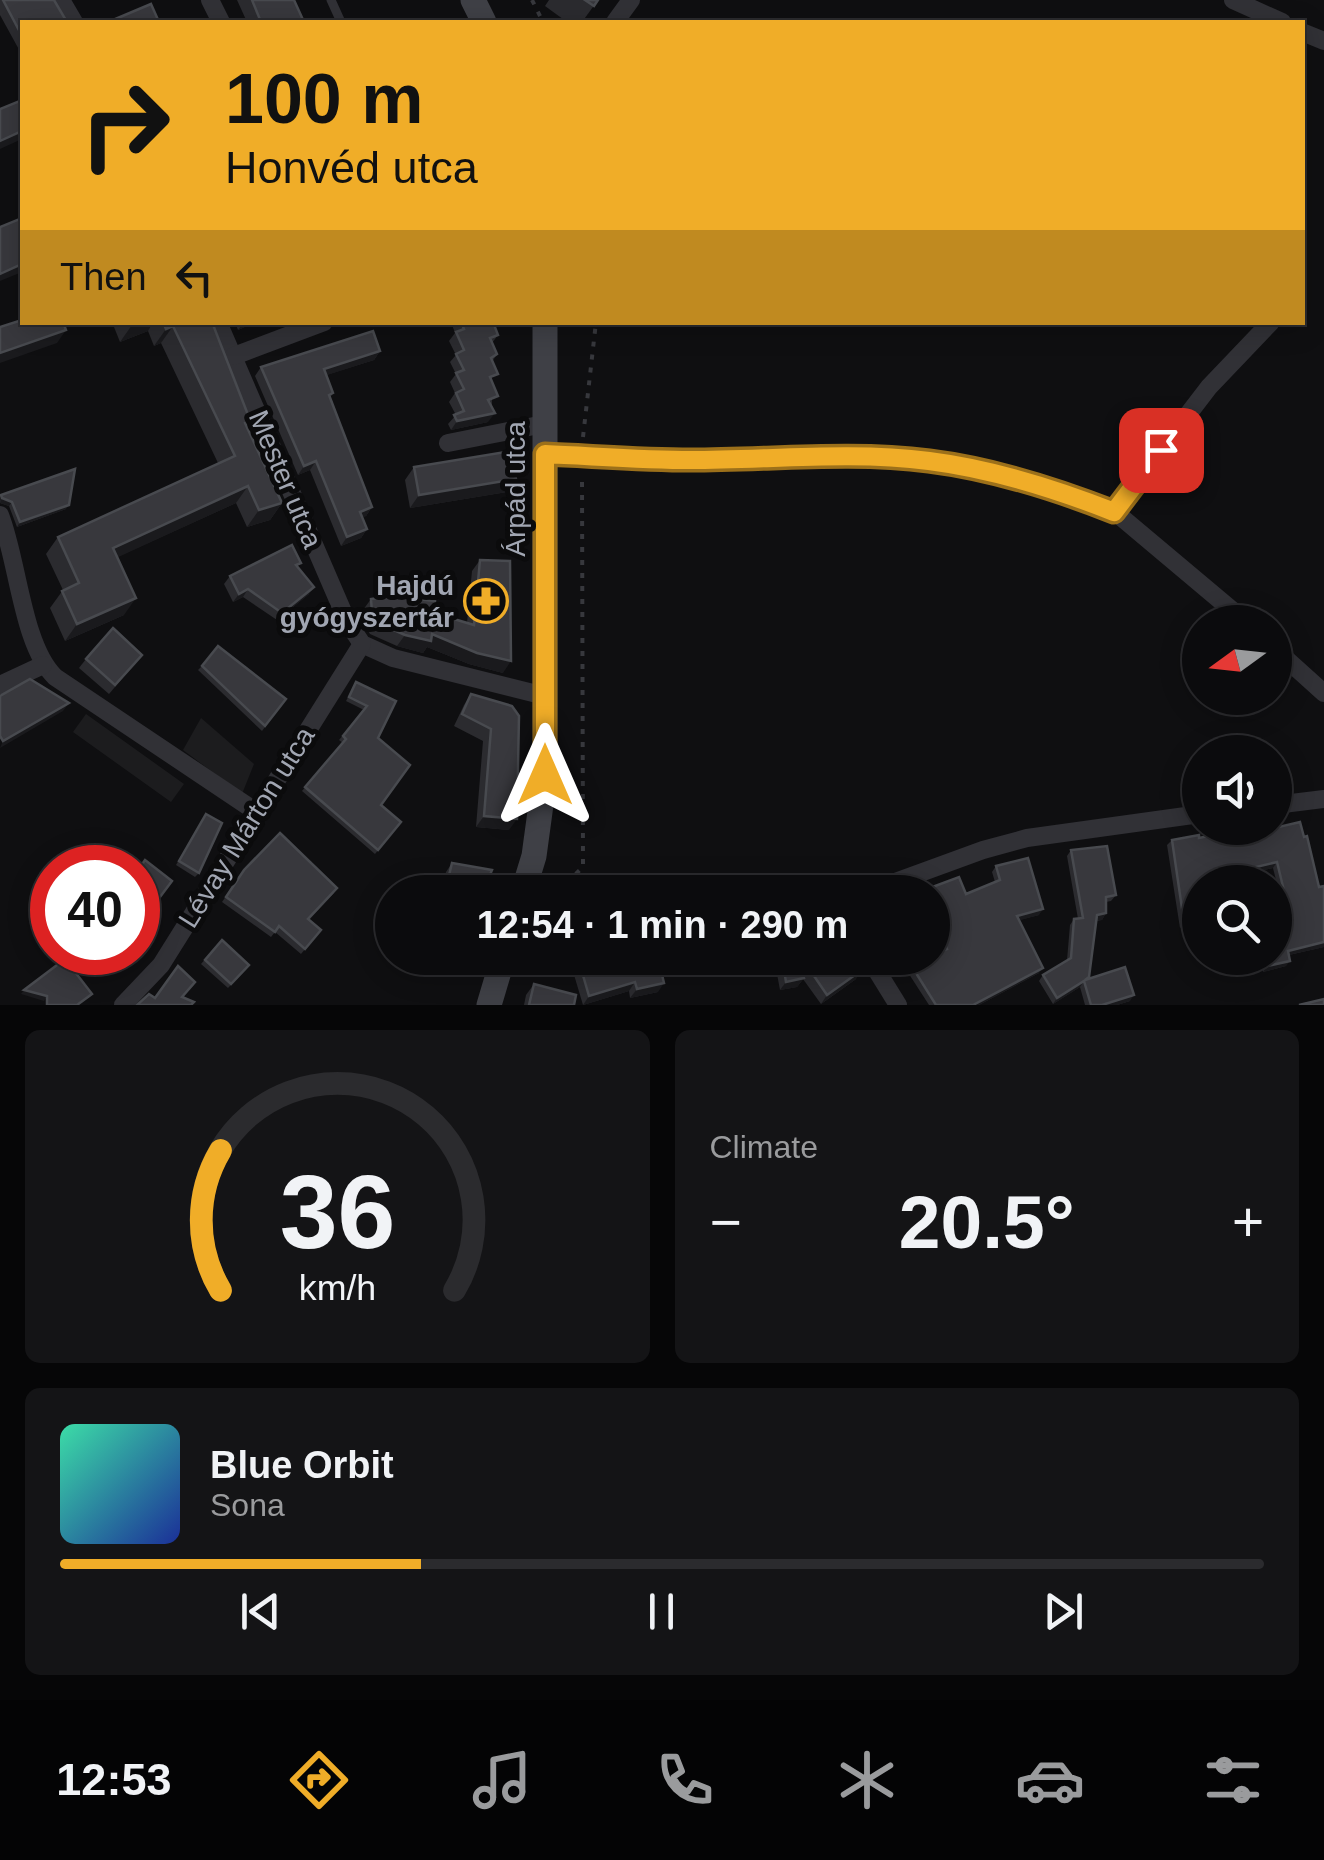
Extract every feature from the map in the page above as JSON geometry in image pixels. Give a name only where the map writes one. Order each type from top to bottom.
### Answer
[{"type":"street","points":[[1234,0],[1278,20]]},
{"type":"street","name":"Mester utca","points":[[219,325],[346,621],[362,644]]},
{"type":"street","points":[[234,356],[316,325]]},
{"type":"street","name":"Árpád utca","points":[[528,875],[545,775],[545,325]]},
{"type":"street","points":[[1114,512],[1209,388],[1268,325]]},
{"type":"street","points":[[448,443],[544,424]]},
{"type":"street","points":[[545,454],[687,460],[926,460],[996,472],[1059,490],[1114,512],[1226,605]]},
{"type":"street","points":[[0,515],[43,665],[258,813]]},
{"type":"street","points":[[362,644],[393,658],[546,696]]},
{"type":"street","name":"Lévay Márton utca","points":[[123,1005],[161,965],[362,644]]},
{"type":"street","points":[[1292,664],[1324,693]]},
{"type":"street","points":[[0,686],[43,665]]},
{"type":"street","points":[[1292,803],[1324,799]]},
{"type":"street","points":[[915,875],[1027,838],[1182,816]]},
{"type":"street","points":[[489,1005],[498,975]]},
{"type":"street","points":[[879,975],[898,1005]]},
{"type":"path","points":[[575,875],[583,867],[582,456],[596,325]]},
{"type":"shaded area","points":[[86,714],[184,784],[171,802],[73,732]]},
{"type":"shaded area","points":[[201,718],[254,764],[242,794],[183,750]]},
{"type":"building","points":[[3,0],[54,0],[66,20],[20,20],[20,32]]},
{"type":"building","points":[[252,0],[294,0],[303,20],[260,20]]},
{"type":"building","points":[[151,4],[158,20],[113,20]]},
{"type":"building","points":[[20,101],[20,132],[0,141],[0,109]]},
{"type":"building","points":[[20,219],[20,265],[0,274],[0,227]]},
{"type":"building","points":[[20,321],[20,325],[64,325],[66,330],[0,353],[0,327]]},
{"type":"building","points":[[164,325],[213,325],[250,420],[245,423],[282,503],[259,510],[248,486],[113,548],[136,598],[77,624],[62,591],[79,583],[58,537],[235,456],[173,326],[166,329]]},
{"type":"building","points":[[462,325],[494,325],[498,335],[490,338],[497,354],[491,358],[498,374],[490,377],[498,396],[488,400],[495,413],[457,421],[454,415],[464,411],[456,393],[464,389],[456,373],[464,370],[456,354],[464,350],[456,332],[464,329]]},
{"type":"building","points":[[373,331],[380,351],[324,369],[333,393],[329,395],[372,507],[360,512],[367,529],[347,537],[316,461],[304,466],[261,367]]},
{"type":"building","points":[[511,451],[516,479],[419,495],[414,467]]},
{"type":"building","points":[[75,469],[69,505],[20,522],[12,502],[2,498],[1,495]]},
{"type":"building","points":[[292,545],[301,563],[296,565],[314,587],[282,613],[248,589],[239,594],[230,576]]},
{"type":"building","points":[[480,560],[510,561],[511,661],[477,653],[432,634],[431,641],[405,635],[378,623],[372,613],[371,599],[390,596],[435,601],[434,613],[474,625]]},
{"type":"building","points":[[113,628],[142,655],[115,685],[86,659]]},
{"type":"building","points":[[218,646],[286,699],[265,726],[202,666]]},
{"type":"building","points":[[30,679],[69,703],[3,741],[0,696]]},
{"type":"building","points":[[356,682],[396,701],[378,738],[410,765],[381,805],[401,822],[378,850],[305,787],[346,739],[343,736],[367,706],[349,697]]},
{"type":"building","points":[[471,694],[512,706],[519,716],[517,819],[484,816],[491,729],[462,714]]},
{"type":"building","points":[[206,814],[222,823],[199,873],[179,861]]},
{"type":"building","points":[[1300,822],[1319,887],[1324,886],[1324,942],[1292,950],[1292,865],[1182,865],[1182,908],[1172,840],[1182,838],[1182,845],[1292,845],[1292,824]]},
{"type":"building","points":[[280,833],[337,888],[308,919],[321,930],[305,949],[279,926],[275,932],[226,897],[244,870]]},
{"type":"building","points":[[1107,846],[1116,895],[1106,897],[1106,913],[1097,915],[1089,977],[1085,980],[1125,967],[1134,995],[1091,1005],[1084,981],[1057,998],[1043,975],[1071,958],[1074,919],[1083,918],[1071,850]]},
{"type":"building","points":[[1028,858],[1043,909],[1017,916],[1043,968],[973,1005],[936,1005],[917,975],[950,975],[950,880],[959,877],[966,894],[1000,880],[996,866]]},
{"type":"building","points":[[452,863],[492,870],[490,875],[449,875]]},
{"type":"building","points":[[160,872],[172,881],[160,897]]},
{"type":"building","points":[[222,940],[249,965],[231,984],[205,960]]},
{"type":"building","points":[[178,966],[195,982],[182,997],[194,1002],[191,1005],[137,1005],[149,994],[155,998]]},
{"type":"building","points":[[44,975],[77,975],[92,994],[77,1005],[47,1005],[47,996],[24,990]]},
{"type":"building","points":[[583,975],[662,975],[664,983],[637,989],[635,982],[589,996]]},
{"type":"building","points":[[785,975],[803,975],[804,978],[786,982]]},
{"type":"building","points":[[813,975],[855,975],[827,995]]},
{"type":"building","points":[[534,984],[576,995],[574,1005],[529,1005]]},
{"type":"building","points":[[1324,999],[1324,1005],[1299,1005]]},
{"type":"place","name":"Hajdú gyógyszertár","points":[[486,601]]},
{"type":"route","points":[[545,775],[545,454],[687,460],[926,460],[996,472],[1059,490],[1114,512],[1161,450]]}]
